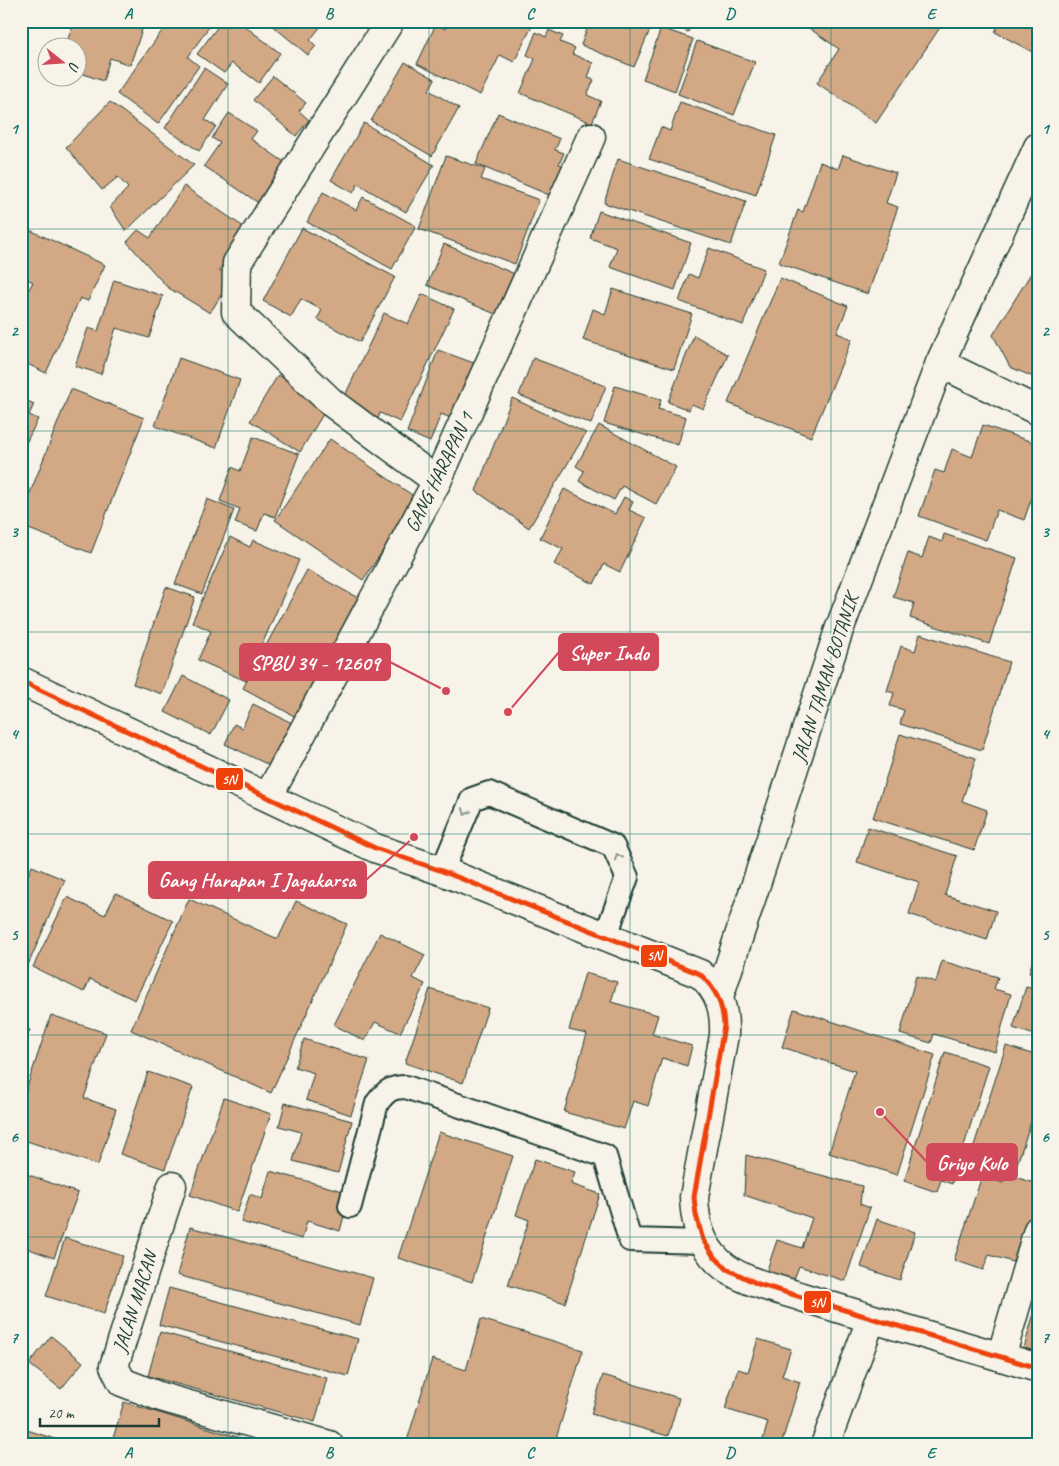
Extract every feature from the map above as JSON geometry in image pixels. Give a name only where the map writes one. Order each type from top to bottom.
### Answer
[{"type":"street","points":[[390,21],[237,263],[236,312],[332,402],[437,481]]},
{"type":"street","name":"GANG HARAPAN 1","points":[[268,797],[437,481],[591,137]]},
{"type":"street","name":"JALAN TAMAN BOTANIK","points":[[719,997],[839,630],[940,363],[1038,147]]},
{"type":"street","points":[[940,363],[1038,411]]},
{"type":"street","points":[[21,681],[375,848],[442,871],[700,974],[712,984],[725,1015],[724,1035],[694,1197],[695,1221],[702,1242],[719,1262],[745,1278],[871,1319],[1038,1368]]},
{"type":"street","name":"JALAN MACAN","points":[[172,1186],[114,1366],[122,1382],[161,1396],[330,1445]]},
{"type":"street","points":[[1000,1357],[1038,1230]]},
{"type":"street","points":[[825,1445],[871,1319]]},
{"type":"lane","points":[[442,871],[472,799],[489,793],[613,846],[627,877],[606,935]]},
{"type":"lane","points":[[350,1206],[377,1103],[385,1092],[395,1087],[406,1087],[605,1156],[630,1240],[702,1242]]},
{"type":"building","points":[[74,21],[123,21],[143,27],[130,65],[110,58],[103,81],[88,76],[88,38],[68,38]]},
{"type":"building","points":[[169,21],[213,21],[188,57],[199,66],[158,124],[117,94]]},
{"type":"building","points":[[222,21],[238,21],[280,53],[259,83],[232,63],[224,73],[197,54]]},
{"type":"building","points":[[267,21],[325,21],[310,40],[316,46],[308,55]]},
{"type":"building","points":[[449,21],[469,21],[477,25],[479,21],[522,21],[532,26],[514,62],[500,55],[480,95],[417,64],[436,24],[445,29]]},
{"type":"building","points":[[590,21],[642,21],[652,25],[634,67],[581,45]]},
{"type":"building","points":[[664,21],[693,21],[688,32]]},
{"type":"building","points":[[805,21],[934,21],[941,26],[876,123],[817,83],[839,49],[803,24]]},
{"type":"building","points":[[1000,21],[1038,21],[1038,55],[995,32]]},
{"type":"building","points":[[661,28],[693,39],[675,91],[643,79]]},
{"type":"building","points":[[549,30],[563,36],[560,42],[575,48],[572,54],[593,63],[588,78],[594,80],[587,95],[601,101],[592,123],[520,93],[535,59],[527,55],[536,32],[546,37]]},
{"type":"building","points":[[697,41],[755,62],[734,115],[678,94]]},
{"type":"building","points":[[405,62],[435,79],[429,90],[459,108],[432,156],[371,121]]},
{"type":"building","points":[[204,68],[228,84],[205,120],[216,126],[199,151],[165,128]]},
{"type":"building","points":[[273,76],[306,103],[299,111],[309,120],[296,136],[253,100]]},
{"type":"building","points":[[110,102],[194,165],[126,231],[110,207],[128,188],[118,177],[102,190],[66,147]]},
{"type":"building","points":[[680,102],[776,135],[756,195],[649,159],[661,127],[670,131]]},
{"type":"building","points":[[229,113],[257,131],[251,139],[287,164],[260,204],[204,166],[220,143],[212,138]]},
{"type":"building","points":[[498,113],[560,139],[555,150],[564,153],[559,164],[568,168],[556,198],[476,164]]},
{"type":"building","points":[[364,123],[434,165],[406,212],[358,184],[353,193],[331,180]]},
{"type":"building","points":[[843,155],[896,173],[886,203],[898,207],[868,294],[779,263],[798,210],[803,212],[820,162],[838,169]]},
{"type":"building","points":[[446,156],[485,169],[481,179],[539,200],[515,264],[419,229]]},
{"type":"building","points":[[618,159],[746,201],[731,245],[604,203]]},
{"type":"building","points":[[184,186],[248,230],[219,270],[233,276],[210,313],[167,287],[127,242],[138,230],[150,238]]},
{"type":"building","points":[[323,192],[356,210],[363,197],[416,226],[392,269],[307,222]]},
{"type":"building","points":[[599,211],[691,243],[675,290],[610,267],[617,248],[590,238]]},
{"type":"building","points":[[21,226],[105,265],[88,301],[80,298],[46,373],[21,361],[21,303],[33,282],[21,276]]},
{"type":"building","points":[[302,228],[395,277],[360,342],[317,319],[322,310],[301,299],[291,317],[263,301]]},
{"type":"building","points":[[444,244],[517,275],[500,316],[427,285]]},
{"type":"building","points":[[709,248],[764,269],[743,325],[679,301],[689,274],[698,278]]},
{"type":"building","points":[[1038,262],[1038,379],[1010,367],[993,335]]},
{"type":"building","points":[[780,278],[848,306],[837,333],[852,339],[811,437],[728,403]]},
{"type":"building","points":[[114,280],[163,296],[149,338],[116,328],[101,374],[75,366],[88,328],[98,331]]},
{"type":"building","points":[[613,289],[692,314],[674,369],[583,340],[593,309],[605,314]]},
{"type":"building","points":[[422,294],[454,309],[400,422],[380,413],[377,421],[341,404],[384,313],[408,324]]},
{"type":"building","points":[[694,335],[728,355],[703,409],[692,404],[689,410],[668,402]]},
{"type":"building","points":[[438,350],[482,366],[453,419],[441,414],[430,442],[407,432]]},
{"type":"building","points":[[179,358],[240,380],[216,448],[155,426]]},
{"type":"building","points":[[533,358],[606,386],[591,424],[519,395]]},
{"type":"building","points":[[278,375],[328,406],[300,452],[250,421]]},
{"type":"building","points":[[615,386],[661,400],[658,409],[686,417],[678,445],[604,423]]},
{"type":"building","points":[[71,389],[144,418],[91,553],[21,526],[21,516]]},
{"type":"building","points":[[21,398],[34,404],[29,415],[38,419],[21,453]]},
{"type":"building","points":[[512,398],[586,433],[529,528],[476,491]]},
{"type":"building","points":[[599,425],[676,467],[656,504],[622,486],[614,500],[579,481],[584,471],[576,466]]},
{"type":"building","points":[[983,425],[1038,444],[1038,480],[1024,520],[997,510],[986,540],[919,516],[935,470],[944,473],[952,449],[972,457]]},
{"type":"building","points":[[253,437],[299,454],[275,517],[264,513],[257,531],[235,523],[240,509],[220,501],[232,467],[240,471]]},
{"type":"building","points":[[330,439],[418,499],[363,580],[275,520]]},
{"type":"building","points":[[564,489],[615,514],[624,497],[633,502],[629,510],[646,518],[620,572],[604,564],[594,584],[554,564],[563,549],[540,538]]},
{"type":"building","points":[[207,499],[234,510],[202,594],[175,584]]},
{"type":"building","points":[[944,534],[1017,558],[989,644],[910,618],[914,603],[893,597],[908,553],[922,558],[929,537],[942,542]]},
{"type":"building","points":[[230,537],[250,547],[253,540],[299,560],[246,681],[198,660],[211,631],[192,622]]},
{"type":"building","points":[[307,570],[369,604],[305,722],[243,688]]},
{"type":"building","points":[[166,587],[195,597],[162,694],[133,684]]},
{"type":"building","points":[[920,634],[1009,662],[982,750],[900,724],[904,710],[890,706],[894,693],[887,691],[901,646],[915,651]]},
{"type":"building","points":[[183,676],[229,700],[211,735],[165,712]]},
{"type":"building","points":[[253,704],[292,723],[271,766],[225,744],[234,724],[242,728]]},
{"type":"building","points":[[900,734],[976,758],[962,801],[987,810],[974,850],[873,818]]},
{"type":"building","points":[[868,827],[957,856],[945,895],[996,911],[987,940],[909,914],[919,882],[857,862]]},
{"type":"building","points":[[32,866],[65,880],[21,981],[21,892]]},
{"type":"building","points":[[116,893],[173,921],[135,1000],[90,979],[84,992],[33,967],[67,897],[105,915]]},
{"type":"building","points":[[189,899],[278,939],[296,901],[347,924],[271,1093],[131,1030]]},
{"type":"building","points":[[380,933],[425,955],[413,978],[425,984],[400,1033],[375,1022],[365,1041],[334,1025]]},
{"type":"building","points":[[1035,952],[1038,953],[1038,976],[1029,973]]},
{"type":"building","points":[[942,961],[998,977],[994,989],[1011,994],[995,1052],[934,1034],[931,1043],[900,1034],[916,976],[936,982]]},
{"type":"building","points":[[585,973],[617,982],[611,1002],[658,1015],[652,1034],[692,1046],[687,1066],[662,1058],[648,1106],[633,1101],[624,1129],[564,1112],[587,1034],[569,1030]]},
{"type":"building","points":[[1026,987],[1038,990],[1038,1036],[1013,1028]]},
{"type":"building","points":[[430,989],[488,1008],[463,1083],[405,1063]]},
{"type":"building","points":[[794,1009],[935,1055],[897,1175],[829,1153],[855,1071],[782,1047]]},
{"type":"building","points":[[51,1015],[106,1033],[84,1098],[116,1109],[98,1165],[21,1139],[21,1105]]},
{"type":"building","points":[[21,1026],[30,1030],[21,1050]]},
{"type":"building","points":[[304,1039],[369,1060],[351,1115],[306,1100],[314,1073],[295,1067]]},
{"type":"building","points":[[1006,1046],[1038,1056],[1038,1101],[1014,1173],[970,1158]]},
{"type":"building","points":[[945,1052],[989,1066],[952,1184],[941,1180],[937,1192],[904,1181]]},
{"type":"building","points":[[148,1072],[193,1087],[165,1169],[120,1154]]},
{"type":"building","points":[[224,1098],[271,1114],[237,1212],[190,1195]]},
{"type":"building","points":[[285,1103],[352,1121],[338,1173],[293,1161],[301,1132],[279,1126]]},
{"type":"building","points":[[439,1132],[513,1156],[472,1282],[398,1258]]},
{"type":"building","points":[[746,1155],[862,1186],[860,1204],[870,1208],[845,1281],[799,1266],[793,1282],[766,1273],[777,1240],[802,1248],[812,1218],[744,1195]]},
{"type":"building","points":[[535,1159],[575,1172],[571,1184],[600,1194],[565,1303],[508,1285],[529,1220],[516,1215]]},
{"type":"building","points":[[270,1171],[350,1193],[340,1231],[307,1221],[302,1239],[241,1222],[250,1194],[262,1199]]},
{"type":"building","points":[[21,1172],[78,1193],[54,1258],[21,1246]]},
{"type":"building","points":[[1006,1174],[1038,1184],[1038,1209],[1020,1264],[989,1255],[983,1270],[954,1260],[982,1176],[1003,1183]]},
{"type":"building","points":[[877,1219],[915,1232],[900,1280],[861,1267]]},
{"type":"building","points":[[190,1227],[373,1278],[360,1325],[177,1275]]},
{"type":"building","points":[[65,1238],[123,1256],[104,1314],[46,1296]]},
{"type":"building","points":[[169,1288],[358,1339],[348,1376],[159,1325]]},
{"type":"building","points":[[1038,1299],[1038,1352],[1024,1348]]},
{"type":"building","points":[[481,1319],[583,1350],[554,1445],[417,1445],[407,1441],[432,1359],[466,1370]]},
{"type":"building","points":[[160,1332],[327,1378],[315,1422],[148,1376]]},
{"type":"building","points":[[51,1336],[83,1362],[61,1389],[29,1364]]},
{"type":"building","points":[[758,1339],[791,1349],[782,1376],[800,1382],[781,1445],[762,1443],[768,1422],[725,1409],[738,1369],[748,1372]]},
{"type":"building","points":[[603,1375],[679,1398],[668,1436],[591,1414]]},
{"type":"building","points":[[124,1402],[263,1445],[111,1445]]},
{"type":"building","points":[[21,1428],[58,1440],[57,1445],[21,1445]]},
{"type":"transit line","name":"5N","points":[[21,681],[375,848],[442,871],[700,974],[718,997],[724,1026],[694,1197],[696,1215],[703,1240],[713,1255],[727,1269],[758,1284],[1038,1368]]},
{"type":"place","name":"SPBU 34 - 12609","points":[[446,691]]},
{"type":"place","name":"Super Indo","points":[[508,712]]},
{"type":"place","name":"Gang Harapan I Jagakarsa","points":[[414,837]]},
{"type":"place","name":"Griyo Kulo","points":[[880,1112]]}]
